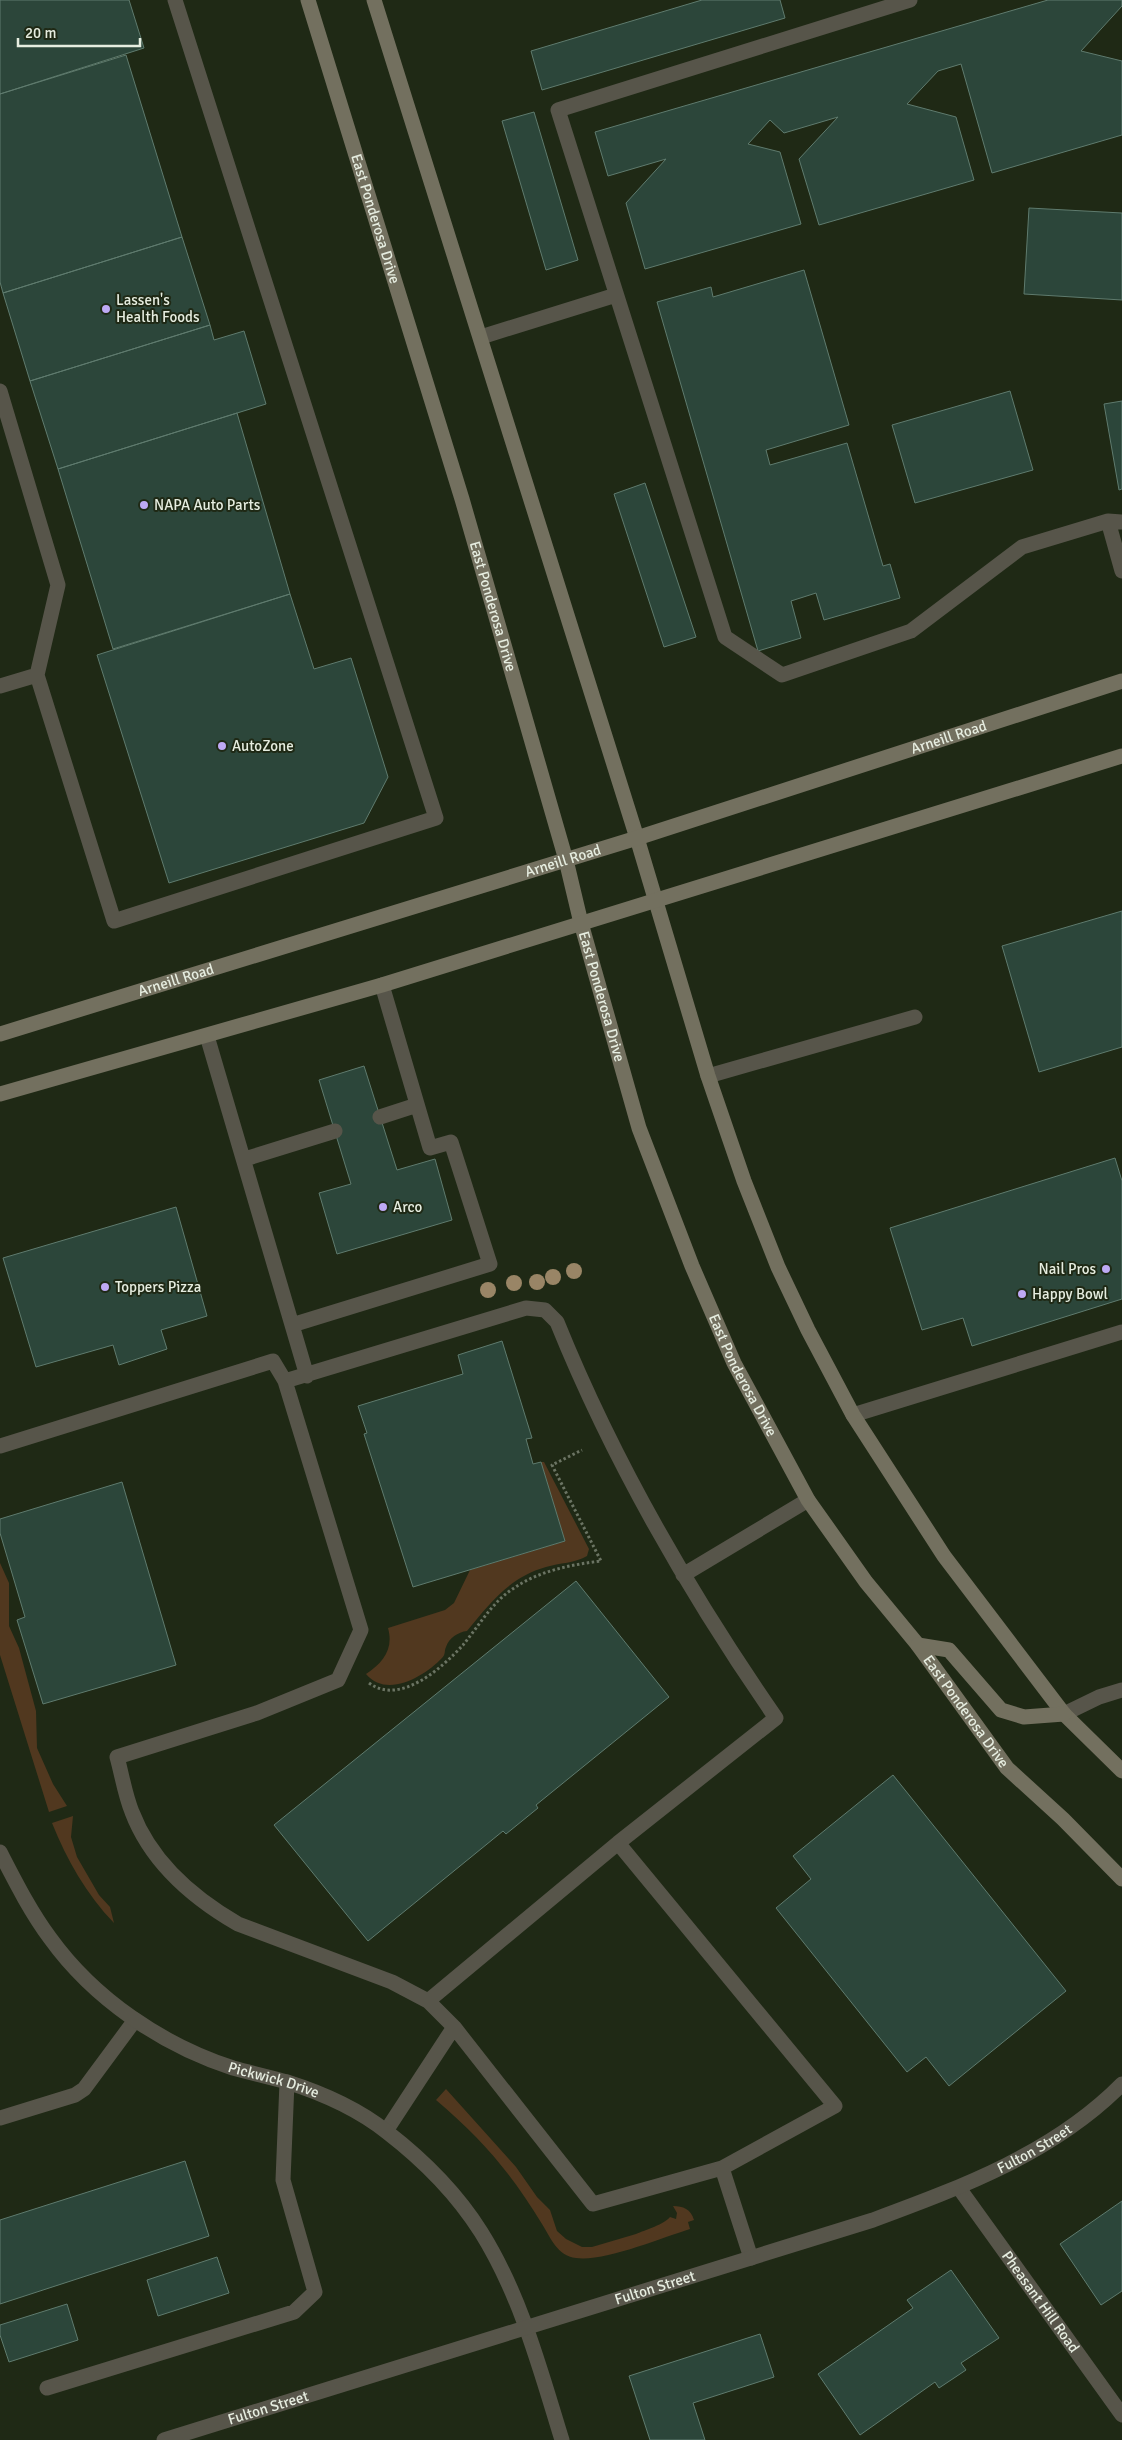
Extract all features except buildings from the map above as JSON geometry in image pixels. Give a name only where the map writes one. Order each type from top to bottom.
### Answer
[{"type":"main road","name":"East Ponderosa Drive","points":[[308,0],[462,499],[566,860],[581,923],[639,1128],[692,1266],[734,1363],[808,1500],[866,1582],[918,1645],[1007,1768],[1063,1819],[1122,1879]]},
{"type":"main road","points":[[374,0],[638,838],[708,1076],[744,1181],[778,1267],[853,1415],[944,1556],[1064,1714],[1122,1771]]},
{"type":"main road","name":"Arneill Road","points":[[0,1034],[638,838],[1122,681]]},
{"type":"main road","points":[[0,1094],[382,985],[581,923],[656,902],[1122,756]]},
{"type":"main road","points":[[918,1645],[949,1650],[1001,1710],[1024,1717],[1064,1714]]},
{"type":"street","points":[[0,391],[58,586],[37,675],[114,922],[436,818],[175,0]]},
{"type":"street","points":[[910,0],[558,110],[725,637],[782,676],[911,631],[1022,547],[1115,522],[1122,571]]},
{"type":"street","points":[[481,337],[616,295]]},
{"type":"street","points":[[0,686],[37,675]]},
{"type":"street","points":[[292,1325],[490,1264],[451,1142],[430,1148],[382,985]]},
{"type":"street","points":[[708,1076],[915,1017]]},
{"type":"street","points":[[207,1036],[307,1376]]},
{"type":"street","points":[[380,1117],[417,1105]]},
{"type":"street","points":[[244,1159],[335,1131]]},
{"type":"street","points":[[285,1381],[307,1376],[526,1308],[545,1310],[557,1322],[608,1435],[683,1575],[727,1647],[776,1718],[618,1843],[428,2000]]},
{"type":"street","points":[[853,1415],[1122,1332]]},
{"type":"street","points":[[0,1446],[273,1361],[285,1381],[362,1630],[338,1680],[266,1710],[117,1757],[132,1812],[145,1839],[169,1870],[200,1899],[238,1924],[377,1975],[428,2000],[454,2027],[593,2204],[722,2168],[834,2106],[618,1843]]},
{"type":"street","points":[[683,1575],[808,1500]]},
{"type":"street","points":[[1064,1714],[1099,1697],[1122,1690]]},
{"type":"street","name":"Pickwick Drive","points":[[0,1852],[33,1914],[50,1939],[72,1966],[135,2020],[202,2057],[287,2082],[324,2096],[386,2131],[433,2172],[480,2231],[507,2279],[526,2328],[562,2440]]},
{"type":"street","points":[[0,2118],[75,2095],[84,2088],[135,2020]]},
{"type":"street","points":[[386,2131],[454,2027]]},
{"type":"street","points":[[47,2388],[294,2312],[315,2292],[283,2180],[287,2082]]},
{"type":"street","name":"Fulton Street","points":[[164,2440],[873,2220],[959,2188],[1044,2145],[1086,2115],[1122,2084]]},
{"type":"street","points":[[722,2168],[751,2258]]},
{"type":"street","name":"Pheasant Hill Road","points":[[959,2188],[1122,2415]]},
{"type":"path","points":[[347,1662],[374,1687],[390,1690],[407,1688],[435,1670],[456,1652],[488,1613],[510,1591],[546,1572],[601,1561],[552,1465],[587,1447]]},
{"type":"shaded area","points":[[541,1462],[544,1462],[589,1549],[587,1556],[533,1571],[511,1584],[493,1601],[467,1631],[457,1634],[452,1638],[445,1648],[444,1655],[435,1665],[416,1678],[395,1685],[384,1685],[366,1674],[386,1655],[389,1642],[388,1628],[445,1610],[454,1603],[470,1570],[565,1541]]},
{"type":"shaded area","points":[[0,1563],[9,1583],[9,1626],[19,1648],[36,1711],[37,1748],[53,1784],[67,1806],[49,1812],[0,1655]]},
{"type":"shaded area","points":[[73,1816],[71,1837],[77,1857],[99,1895],[110,1907],[114,1923],[78,1876],[52,1823]]},
{"type":"shaded area","points":[[446,2089],[516,2167],[537,2197],[550,2210],[557,2231],[566,2239],[582,2247],[592,2247],[636,2234],[670,2217],[676,2219],[677,2213],[673,2206],[683,2208],[691,2213],[694,2220],[688,2222],[690,2229],[617,2253],[588,2258],[569,2257],[555,2246],[519,2189],[495,2158],[468,2129],[436,2100]]},
{"type":"place","name":"Lassen's Health Foods","points":[[106,309]]},
{"type":"place","name":"NAPA Auto Parts","points":[[144,505]]},
{"type":"place","name":"AutoZone","points":[[222,746]]},
{"type":"place","name":"Arco","points":[[383,1207]]},
{"type":"place","name":"Nail Pros","points":[[1106,1269]]},
{"type":"place","name":"Toppers Pizza","points":[[105,1287]]},
{"type":"place","name":"Happy Bowl","points":[[1022,1294]]}]
